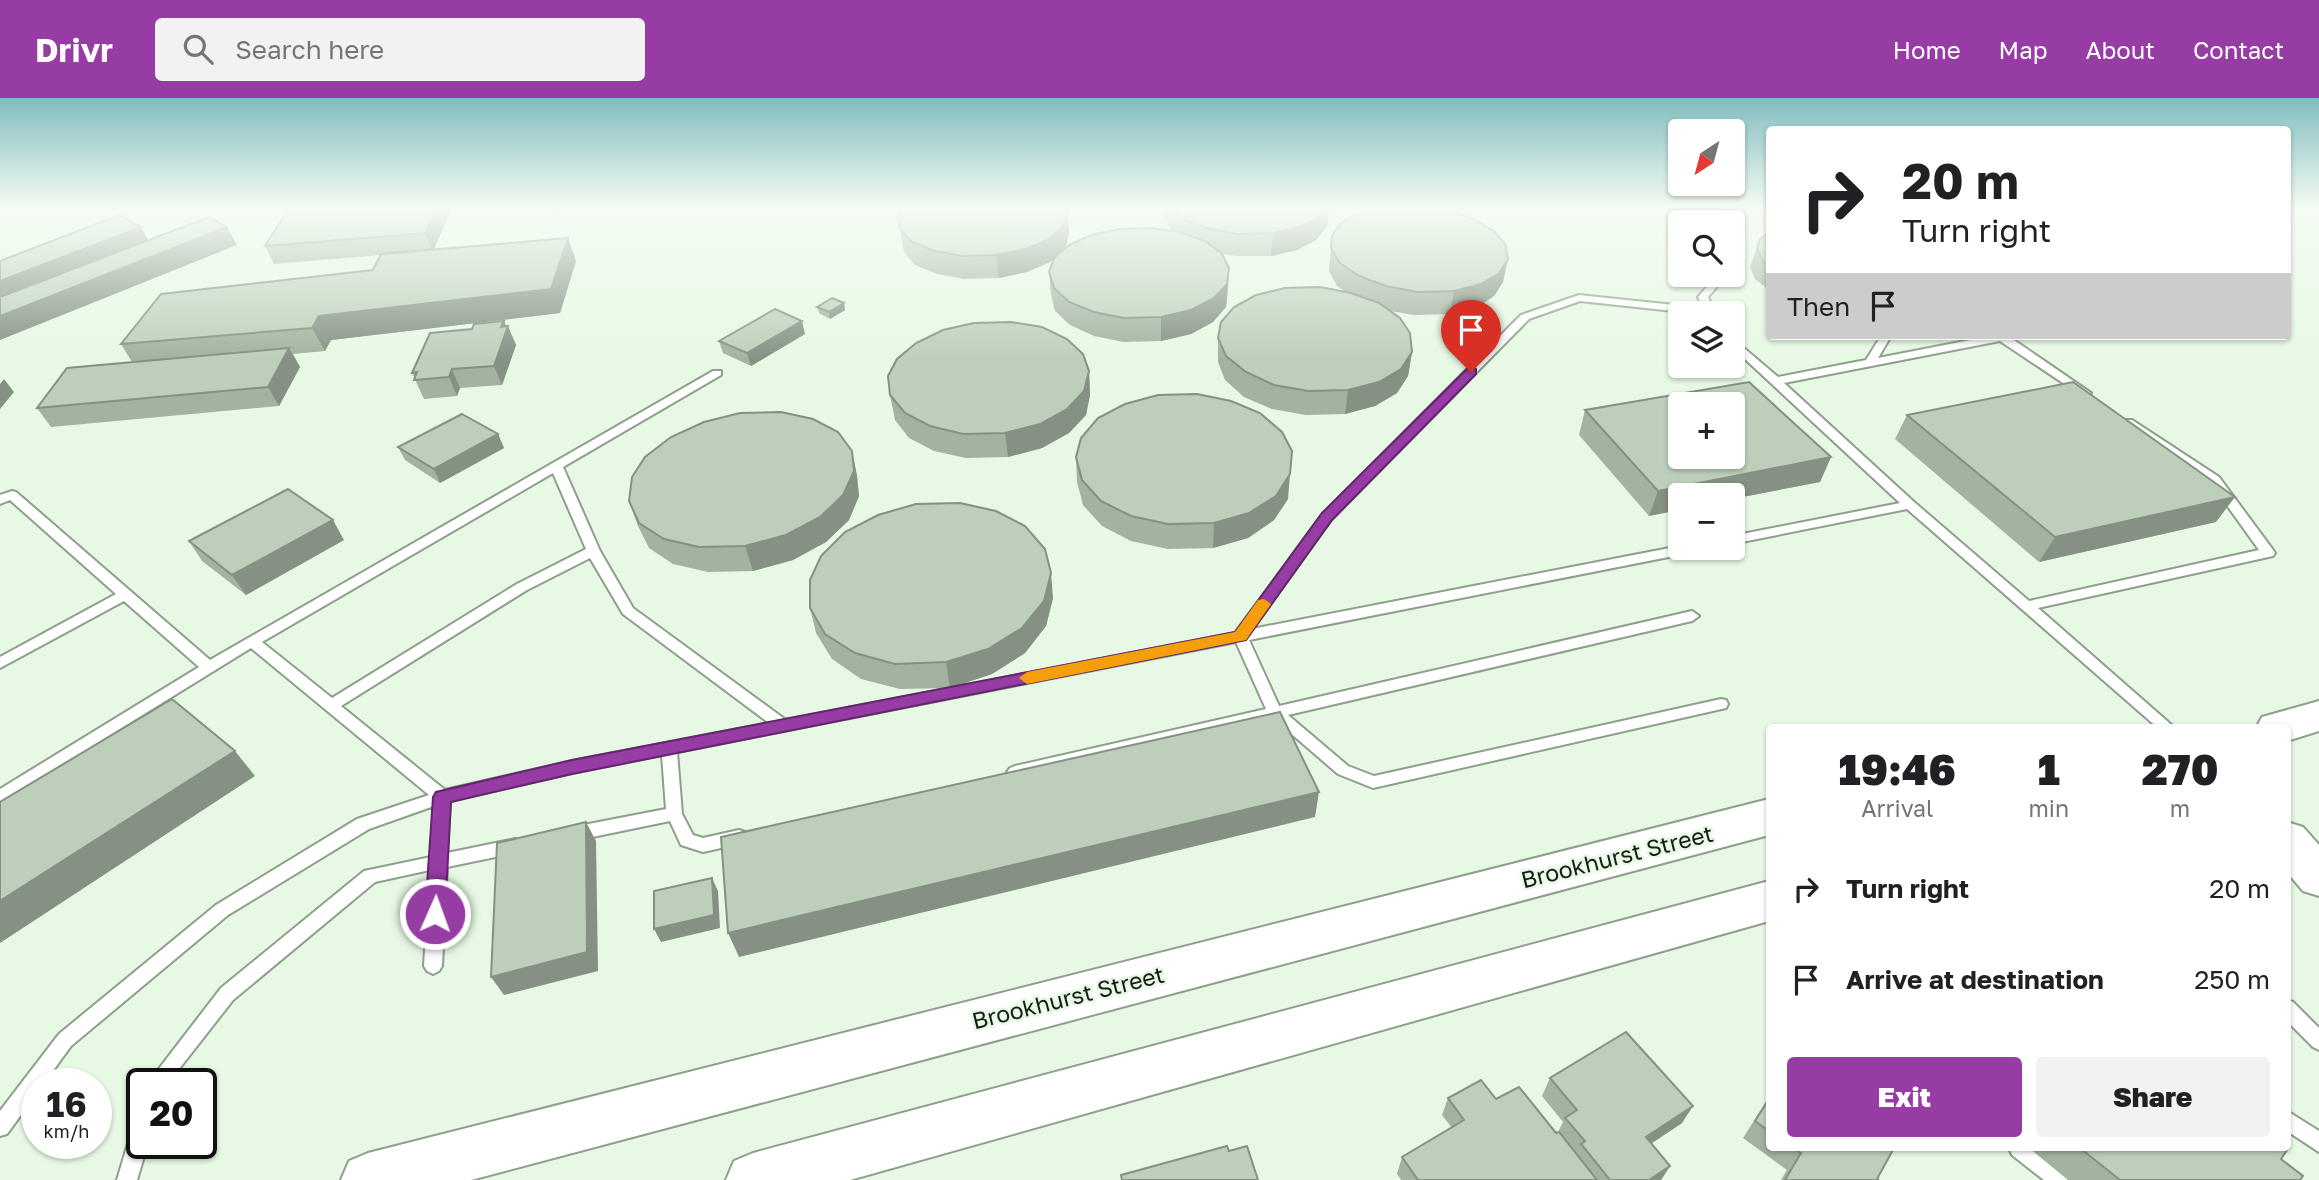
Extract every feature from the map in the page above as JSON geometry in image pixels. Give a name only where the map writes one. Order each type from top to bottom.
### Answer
[{"type":"main road","points":[[2291,724],[2319,716]]},
{"type":"main road","name":"Brookhurst Street","points":[[368,1180],[1766,818]]},
{"type":"main road","points":[[2291,846],[2319,877]]},
{"type":"main road","points":[[753,1180],[1766,902]]},
{"type":"lane","points":[[1240,636],[1327,517],[1525,317],[1579,298],[1668,308]]},
{"type":"lane","points":[[1870,362],[1884,340]]},
{"type":"lane","points":[[1776,380],[1985,340]]},
{"type":"lane","points":[[2006,340],[2091,397]]},
{"type":"lane","points":[[1745,353],[1910,505],[2163,724]]},
{"type":"lane","points":[[0,797],[252,641],[717,373]]},
{"type":"lane","points":[[2027,606],[2268,553],[2215,480],[2114,412]]},
{"type":"lane","points":[[556,466],[593,551],[628,611],[784,726]]},
{"type":"lane","points":[[4,496],[126,594],[209,668]]},
{"type":"lane","points":[[1745,537],[1910,505]]},
{"type":"lane","points":[[331,705],[523,587],[593,551]]},
{"type":"lane","points":[[0,1127],[65,1040],[222,910],[363,824],[442,797],[669,748],[1668,553]]},
{"type":"lane","points":[[0,663],[126,594]]},
{"type":"lane","points":[[1002,775],[1692,617]]},
{"type":"lane","points":[[1240,636],[1273,711],[1343,771],[1373,782],[1721,704]]},
{"type":"lane","points":[[252,641],[442,797]]},
{"type":"lane","points":[[669,748],[674,814],[687,840],[703,845],[758,832]]},
{"type":"lane","points":[[433,967],[442,797]]},
{"type":"lane","points":[[555,838],[674,814]]},
{"type":"lane","points":[[169,1068],[227,994],[370,876],[529,843]]},
{"type":"lane","points":[[2291,1012],[2319,1041]]},
{"type":"lane","points":[[2291,1123],[2319,1142]]},
{"type":"lane","points":[[2023,1151],[2060,1180]]},
{"type":"lane","points":[[127,1180],[133,1159]]},
{"type":"building","points":[[6,258],[59,258],[0,281],[0,261]]},
{"type":"building","points":[[101,258],[147,258],[0,316],[0,297]]},
{"type":"building","points":[[379,258],[561,258],[551,289],[319,316],[312,328],[121,344],[161,294],[373,270]]},
{"type":"building","points":[[1054,258],[1224,258],[1229,268],[1227,284],[1214,298],[1191,310],[1161,317],[1124,318],[1094,312],[1069,302],[1054,288],[1049,272]]},
{"type":"building","points":[[1337,258],[1508,259],[1499,273],[1481,284],[1454,291],[1418,292],[1386,286],[1359,276]]},
{"type":"building","points":[[1320,287],[1351,293],[1379,303],[1400,318],[1410,333],[1412,352],[1401,369],[1379,382],[1348,390],[1308,391],[1274,385],[1246,372],[1226,356],[1218,338],[1221,322],[1234,307],[1256,295],[1285,288]]},
{"type":"building","points":[[832,298],[844,303],[829,312],[817,307]]},
{"type":"building","points":[[775,309],[802,321],[747,353],[719,341]]},
{"type":"building","points":[[504,321],[501,327],[508,326],[494,366],[452,369],[449,377],[414,380],[417,372],[412,373],[430,333],[472,329],[474,324]]},
{"type":"building","points":[[1011,322],[1042,327],[1067,339],[1083,354],[1089,371],[1084,391],[1067,409],[1040,424],[1005,433],[963,434],[930,426],[905,413],[890,395],[888,376],[897,359],[916,343],[943,330],[974,323]]},
{"type":"building","points":[[289,348],[268,387],[37,408],[67,368]]},
{"type":"building","points":[[1749,382],[1831,457],[1699,483],[1668,483],[1668,489],[1658,491],[1585,410],[1668,396],[1668,469],[1745,469],[1745,392],[1690,392]]},
{"type":"building","points":[[2073,382],[2235,497],[2055,537],[1907,415]]},
{"type":"building","points":[[1197,394],[1231,401],[1260,413],[1282,432],[1292,451],[1290,474],[1276,496],[1249,513],[1214,523],[1168,524],[1131,516],[1101,501],[1082,480],[1076,457],[1081,438],[1098,418],[1125,404],[1158,395]]},
{"type":"building","points":[[781,412],[813,419],[838,432],[852,451],[854,471],[843,495],[820,517],[786,535],[745,546],[699,547],[664,539],[639,523],[629,501],[632,477],[645,457],[671,437],[704,422],[740,413]]},
{"type":"building","points":[[462,414],[498,434],[434,469],[398,447]]},
{"type":"building","points":[[288,489],[333,520],[232,575],[189,541]]},
{"type":"building","points":[[960,503],[996,511],[1025,526],[1045,549],[1051,573],[1044,601],[1022,628],[988,649],[946,662],[895,664],[855,653],[825,634],[810,608],[810,580],[821,556],[845,532],[878,515],[916,504]]},
{"type":"building","points":[[172,699],[235,751],[0,901],[0,802]]},
{"type":"building","points":[[1280,712],[1319,792],[728,933],[721,837]]},
{"type":"building","points":[[586,822],[587,952],[491,977],[497,843]]},
{"type":"building","points":[[712,878],[714,915],[654,929],[654,891]]},
{"type":"building","points":[[1626,1032],[1693,1106],[1646,1137],[1670,1166],[1649,1180],[1610,1180],[1581,1144],[1585,1141],[1565,1118],[1577,1110],[1550,1078]]},
{"type":"building","points":[[1481,1080],[1496,1099],[1519,1087],[1597,1180],[1418,1180],[1402,1157],[1464,1120],[1448,1098]]},
{"type":"building","points":[[1766,1104],[1766,1129],[1755,1121]]},
{"type":"building","points":[[1227,1146],[1229,1151],[1247,1146],[1258,1180],[1122,1180],[1121,1175]]},
{"type":"building","points":[[1798,1151],[1892,1151],[1877,1179],[1879,1180],[1785,1180],[1801,1153]]},
{"type":"building","points":[[2084,1151],[2286,1151],[2281,1159],[2303,1176],[2300,1180],[2120,1180]]},
{"type":"slow traffic","points":[[1027,678],[1240,636],[1264,604]]},
{"type":"route","points":[[435,914],[442,797],[572,767],[1240,636],[1327,517],[1471,372]]}]
